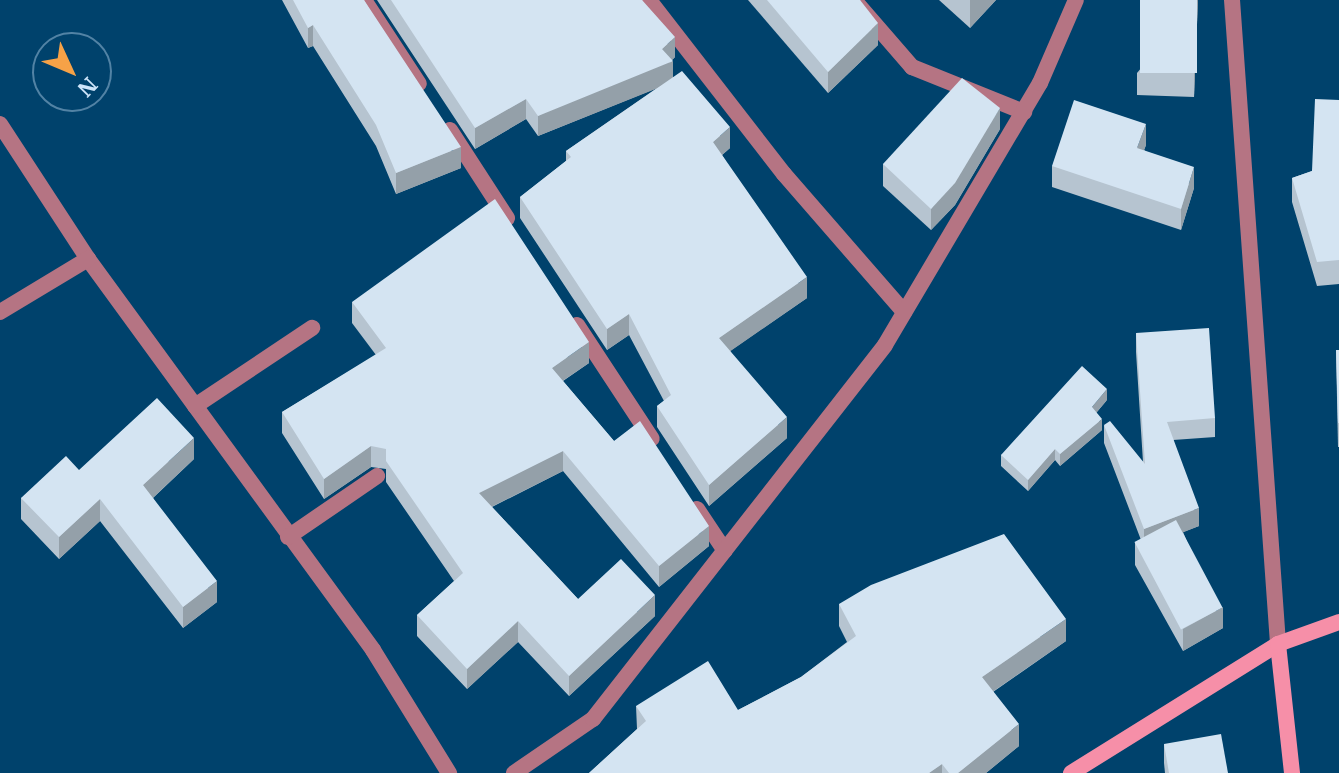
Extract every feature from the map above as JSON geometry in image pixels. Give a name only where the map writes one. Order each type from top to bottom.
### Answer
[{"type":"street","points":[[364,0],[519,236]]},
{"type":"street","points":[[649,0],[784,174],[904,312]]},
{"type":"street","points":[[854,0],[912,67],[1024,112]]},
{"type":"street","points":[[514,773],[593,719],[885,345],[1024,112],[1076,0]]},
{"type":"street","points":[[1232,0],[1278,644],[1292,773]]},
{"type":"street","points":[[0,124],[88,259],[373,650],[449,773]]},
{"type":"street","points":[[0,312],[88,259]]},
{"type":"street","points":[[570,315],[665,459]]},
{"type":"street","points":[[195,406],[312,328]]},
{"type":"street","points":[[288,537],[377,476]]},
{"type":"street","points":[[691,498],[725,551]]},
{"type":"street","points":[[1071,773],[1278,644],[1339,622]]},
{"type":"building","points":[[293,0],[364,0],[461,147],[396,173],[376,125],[313,25],[308,28]]},
{"type":"building","points":[[391,0],[642,0],[675,37],[662,49],[673,61],[538,116],[526,99],[475,128]]},
{"type":"building","points":[[767,0],[860,0],[878,23],[828,72]]},
{"type":"building","points":[[1140,0],[1197,0],[1197,73],[1140,73]]},
{"type":"building","points":[[682,71],[730,127],[713,142],[807,277],[719,338],[787,417],[709,485],[657,406],[671,395],[629,314],[607,329],[520,197],[571,157],[566,151]]},
{"type":"building","points":[[962,78],[1000,108],[955,183],[931,209],[883,164]]},
{"type":"building","points":[[1315,99],[1339,100],[1339,260],[1317,262],[1292,178],[1312,171]]},
{"type":"building","points":[[1074,100],[1146,124],[1137,148],[1194,167],[1181,209],[1052,166]]},
{"type":"building","points":[[495,199],[589,342],[552,368],[614,441],[640,421],[709,526],[659,566],[563,451],[479,493],[578,599],[621,559],[655,595],[569,676],[518,621],[467,669],[417,615],[463,573],[386,461],[386,449],[371,446],[324,479],[282,412],[386,348],[352,302]]},
{"type":"building","points":[[1209,328],[1215,418],[1167,422],[1199,508],[1144,529],[1104,425],[1110,421],[1145,464],[1136,333]]},
{"type":"building","points":[[1336,350],[1339,350],[1339,423],[1338,423]]},
{"type":"building","points":[[1082,366],[1107,389],[1092,407],[1102,419],[1060,454],[1055,449],[1028,480],[1001,455]]},
{"type":"building","points":[[157,398],[194,438],[143,485],[217,581],[183,607],[100,499],[59,537],[21,498],[66,456],[79,470]]},
{"type":"building","points":[[1176,520],[1222,607],[1181,629],[1135,542]]},
{"type":"building","points":[[1004,534],[1066,619],[982,677],[1019,724],[958,773],[949,773],[942,764],[929,773],[589,773],[646,721],[636,706],[708,661],[738,710],[801,677],[856,636],[839,604],[871,585]]},
{"type":"building","points":[[1221,734],[1228,773],[1169,773],[1164,744]]}]
